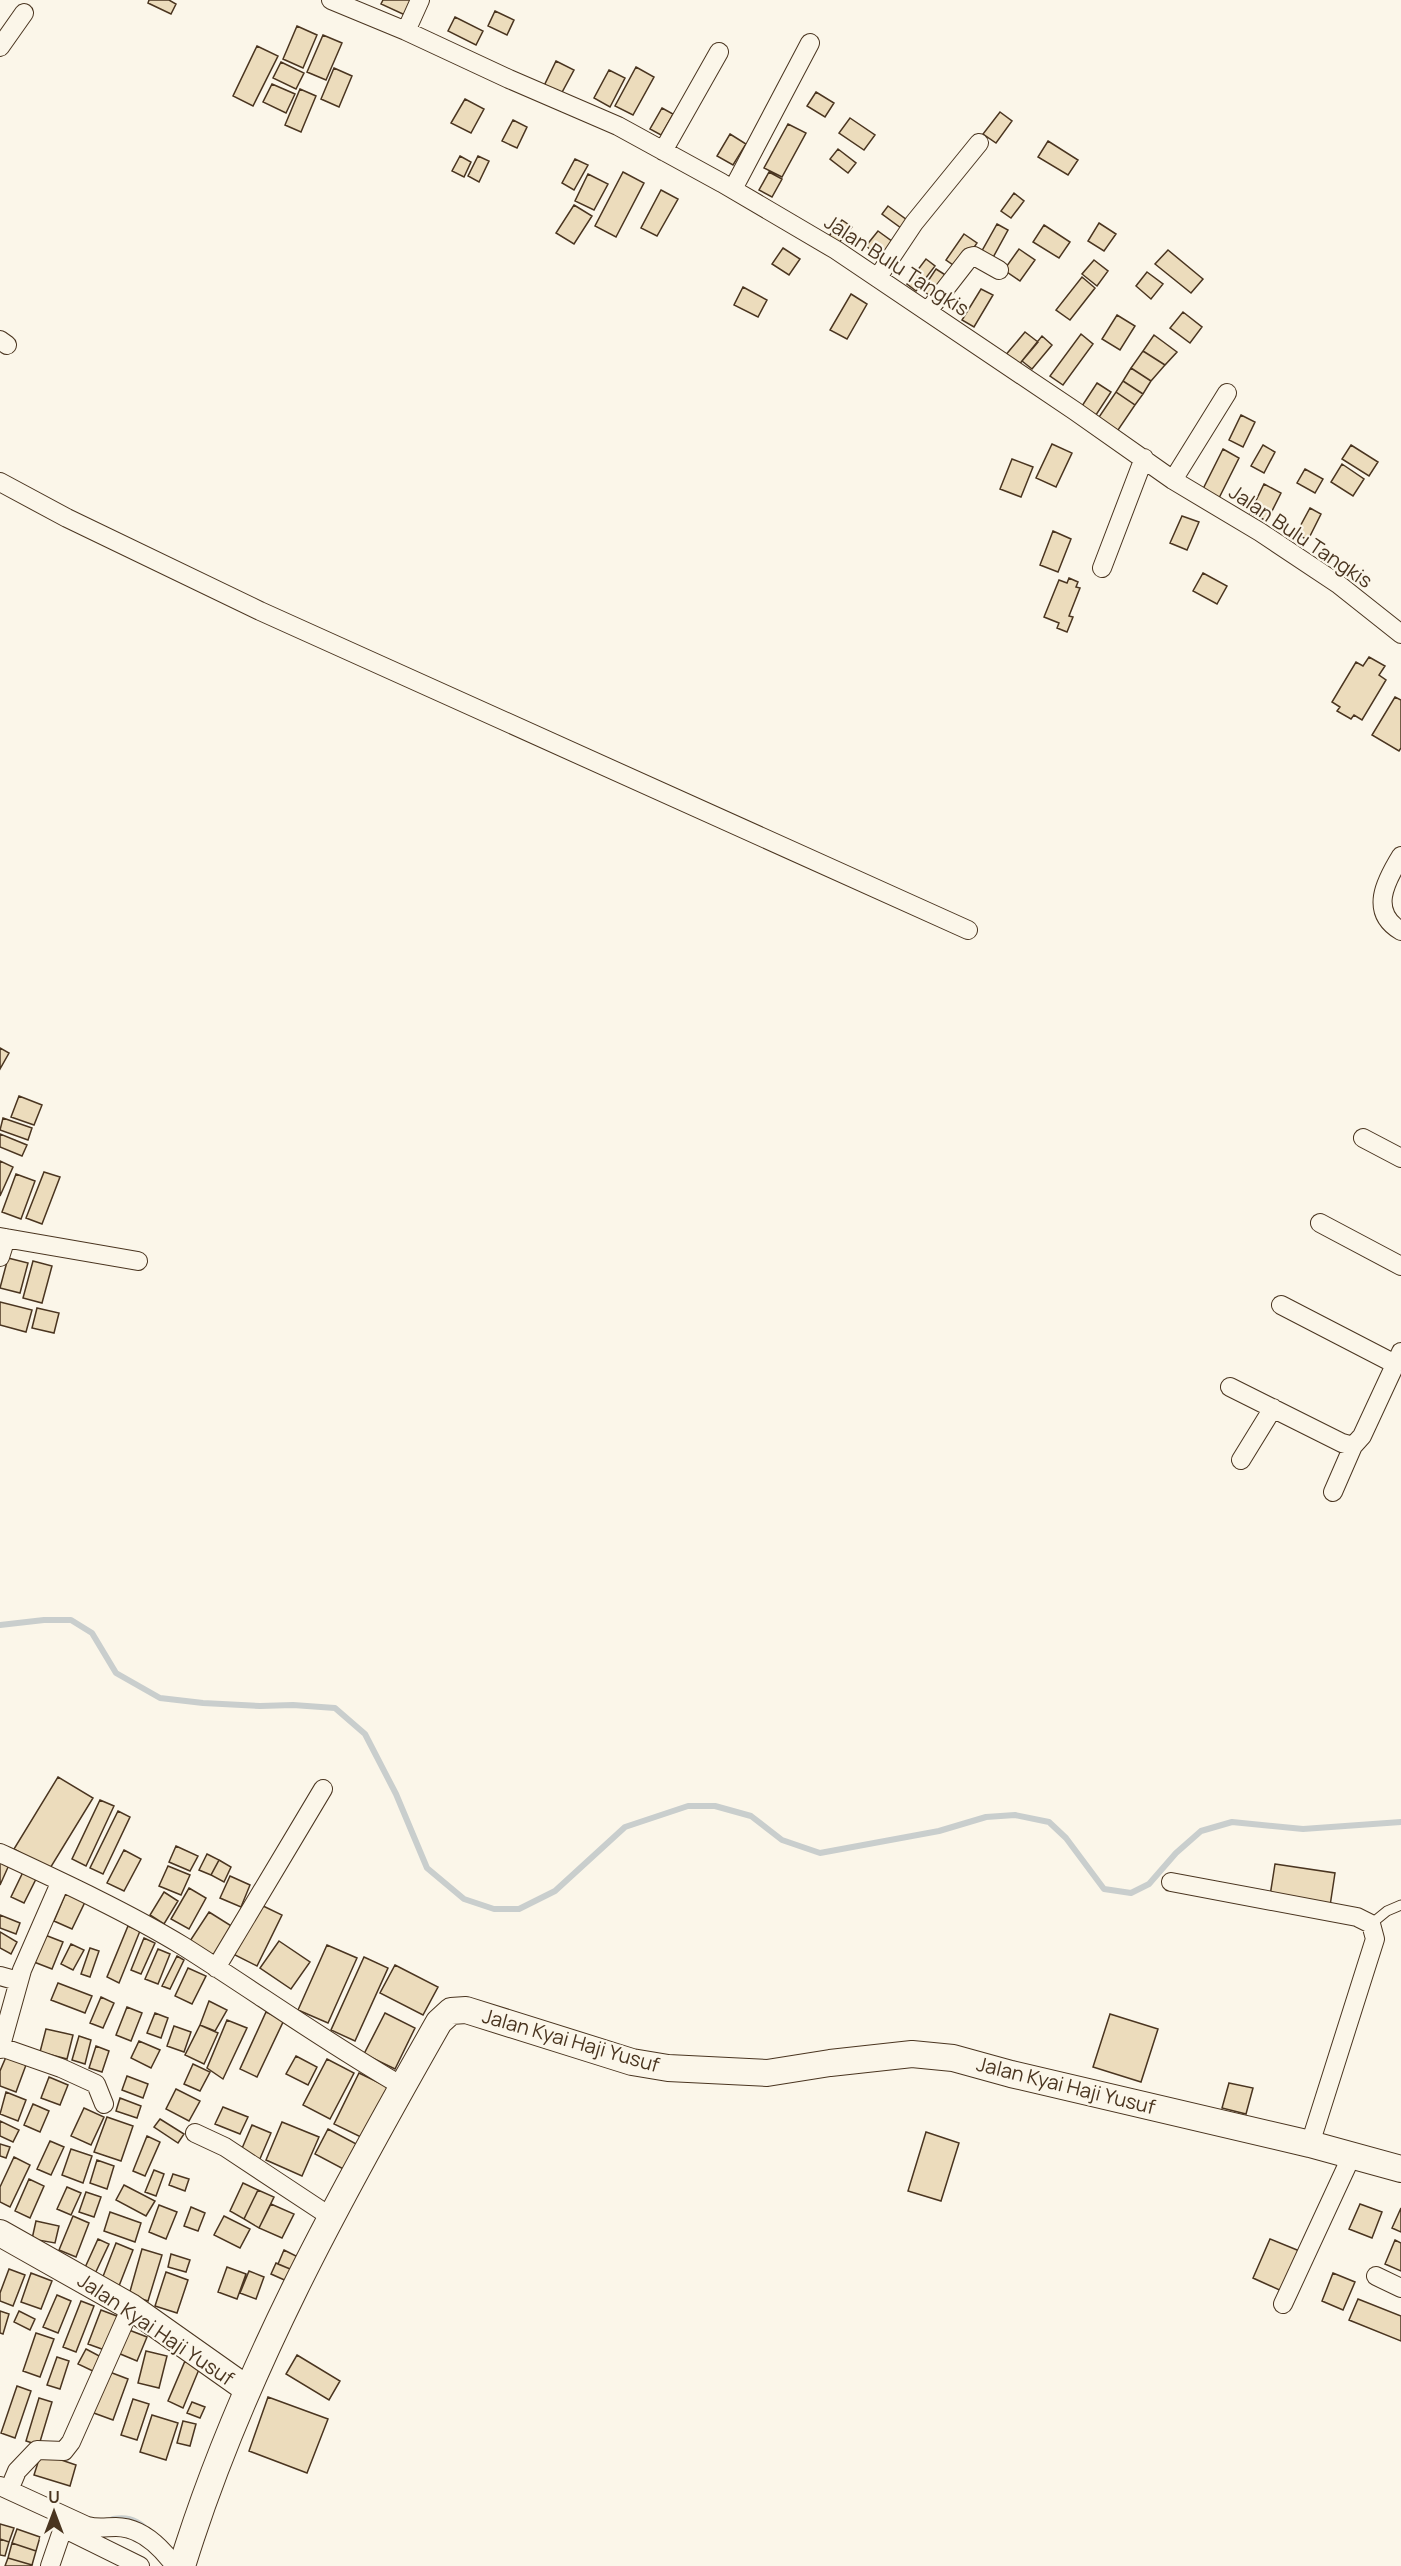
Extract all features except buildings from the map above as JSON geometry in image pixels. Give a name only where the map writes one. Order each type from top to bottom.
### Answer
[{"type":"street","name":"Jalan Bulu Tangkis","points":[[331,0],[618,126],[733,189],[878,277],[1173,480],[1260,532],[1338,584],[1401,634]]},
{"type":"street","points":[[406,31],[420,0]]},
{"type":"street","points":[[0,46],[24,13]]},
{"type":"street","points":[[733,189],[810,43]]},
{"type":"street","points":[[663,151],[719,52]]},
{"type":"street","points":[[878,277],[914,223],[979,142]]},
{"type":"street","points":[[928,311],[971,257],[974,256],[999,270]]},
{"type":"street","points":[[1173,480],[1227,393]]},
{"type":"street","points":[[1102,568],[1144,458]]},
{"type":"street","points":[[0,482],[78,523],[260,611],[968,930]]},
{"type":"street","points":[[1401,856],[1387,885],[1382,906],[1387,920],[1401,931]]},
{"type":"street","points":[[1363,1138],[1401,1158]]},
{"type":"street","points":[[1320,1223],[1401,1266]]},
{"type":"street","points":[[0,1257],[3,1237],[138,1261]]},
{"type":"street","points":[[1281,1305],[1398,1358],[1362,1436],[1353,1446],[1333,1492]]},
{"type":"street","points":[[1230,1387],[1342,1443],[1353,1446]]},
{"type":"street","points":[[1241,1460],[1273,1408]]},
{"type":"street","points":[[216,1968],[323,1789]]},
{"type":"street","points":[[0,1853],[123,1913],[216,1968],[355,2059],[402,2086]]},
{"type":"street","points":[[1171,1881],[1357,1917],[1371,1924],[1375,1939],[1310,2144]]},
{"type":"street","points":[[60,1883],[18,1981],[0,2048],[90,2081],[98,2087],[104,2104]]},
{"type":"street","points":[[0,1976],[18,1981]]},
{"type":"street","name":"Jalan Kyai Haji Yusuf","points":[[3,2241],[131,2307],[247,2389],[331,2217],[438,2022],[446,2013],[461,2009],[632,2062],[668,2068],[767,2073],[830,2062],[912,2054],[953,2058],[1011,2074],[1310,2144],[1401,2169]]},
{"type":"street","points":[[195,2133],[225,2147],[331,2217]]},
{"type":"street","points":[[1283,2304],[1352,2155]]},
{"type":"street","points":[[1376,2276],[1401,2288]]},
{"type":"street","points":[[3,2492],[17,2471],[37,2450],[64,2451],[71,2442],[131,2307]]},
{"type":"street","points":[[3,2492],[87,2526],[98,2529],[130,2528],[181,2561],[247,2389]]},
{"type":"street","points":[[3,2492],[63,2528],[140,2566]]},
{"type":"street","points":[[50,2566],[63,2528]]},
{"type":"lane","points":[[1371,1924],[1387,1911],[1401,1905]]},
{"type":"waterway","points":[[0,1625],[44,1620],[71,1620],[92,1633],[116,1673],[160,1698],[203,1703],[335,1708],[365,1734],[396,1794],[427,1868],[464,1899],[494,1909],[519,1909],[555,1891],[625,1827],[688,1806],[715,1806],[751,1816],[782,1840],[820,1853],[939,1831],[986,1817],[1015,1815],[1049,1822],[1066,1838],[1104,1889],[1131,1893],[1149,1884],[1176,1853],[1201,1831],[1232,1822],[1303,1829],[1401,1822]]},
{"type":"waterway","points":[[113,2519],[130,2519],[144,2527]]}]
